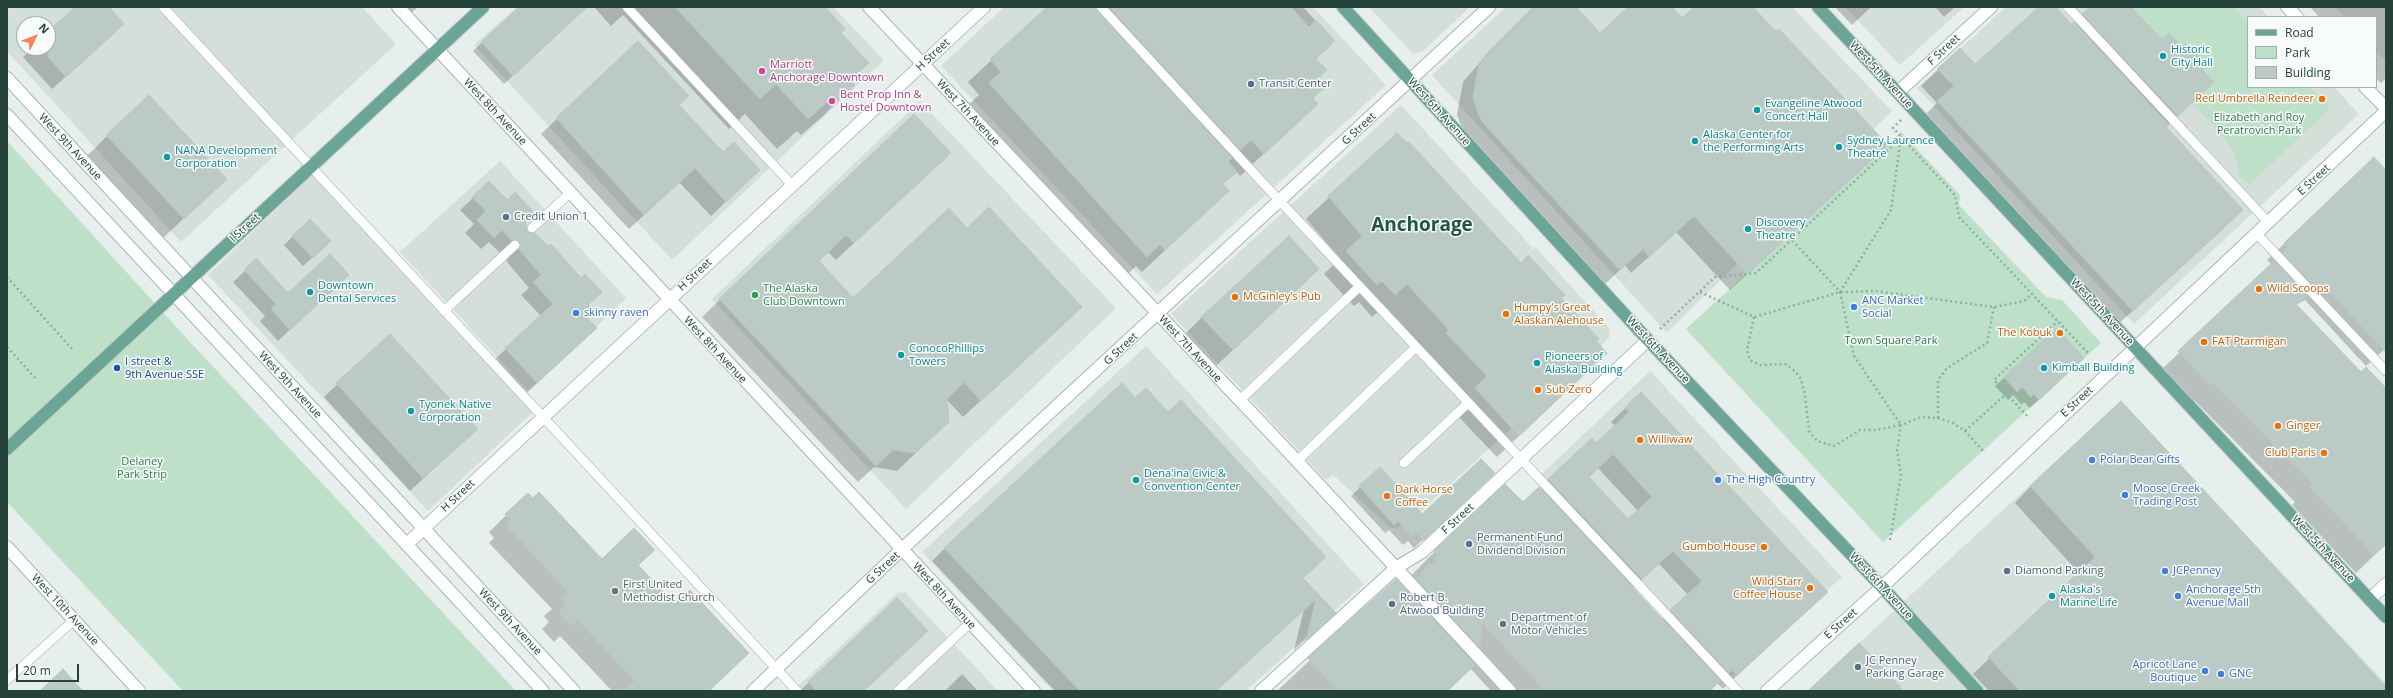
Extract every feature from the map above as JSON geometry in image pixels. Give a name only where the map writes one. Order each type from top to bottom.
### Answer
[{"type":"main road","name":"I Street","points":[[7,449],[483,7]]},
{"type":"main road","name":"West 6th Avenue","points":[[1343,7],[1648,340],[1882,587],[1977,691]]},
{"type":"main road","name":"West 5th Avenue","points":[[1818,7],[2386,617]]},
{"type":"street","name":"West 8th Avenue","points":[[398,7],[668,300],[1034,691]]},
{"type":"street","name":"West 7th Avenue","points":[[869,7],[1297,461],[1510,691]]},
{"type":"street","name":"H Street","points":[[407,544],[984,7]]},
{"type":"street","name":"G Street","points":[[753,691],[902,550],[1411,81],[1489,7]]},
{"type":"street","name":"F Street","points":[[1898,92],[1991,7]]},
{"type":"street","points":[[2287,7],[2296,16]]},
{"type":"street","name":"West 9th Avenue","points":[[7,78],[574,691]]},
{"type":"street","points":[[2365,88],[2386,110]]},
{"type":"street","name":"E Street","points":[[1768,691],[1882,587],[2135,347],[2269,223],[2386,110]]},
{"type":"street","name":"West 9th Avenue","points":[[7,115],[543,691]]},
{"type":"street","name":"F Street","points":[[1265,690],[1396,568],[1422,552],[1522,460],[1648,340]]},
{"type":"street","name":"West 10th Avenue","points":[[7,547],[139,691]]},
{"type":"street","points":[[2370,599],[2386,584]]},
{"type":"lane","points":[[163,7],[797,691]]},
{"type":"lane","points":[[627,7],[792,185]]},
{"type":"lane","points":[[1101,7],[1359,287],[1738,691]]},
{"type":"lane","points":[[2068,7],[2269,223]]},
{"type":"lane","points":[[532,228],[570,193]]},
{"type":"lane","points":[[2257,234],[2386,371]]},
{"type":"lane","points":[[444,310],[514,245]]},
{"type":"lane","points":[[1239,401],[1359,287]]},
{"type":"lane","points":[[1297,461],[1416,347]]},
{"type":"lane","points":[[1404,463],[1468,402]]},
{"type":"lane","points":[[7,680],[74,620]]},
{"type":"lane","points":[[898,691],[970,623]]},
{"type":"path","points":[[1913,109],[1893,128],[1955,195],[1959,217],[2089,354]]},
{"type":"path","points":[[1648,340],[1715,277],[1756,273],[1902,137]]},
{"type":"path","points":[[1840,292],[1891,210],[1902,137]]},
{"type":"path","points":[[1792,240],[1840,292],[1854,356],[1901,425],[1897,451],[1902,475],[1890,540]]},
{"type":"path","points":[[7,277],[72,349]]},
{"type":"path","points":[[1700,292],[1754,317],[1840,292],[1875,291],[1994,307],[2024,301],[2032,294]]},
{"type":"path","points":[[1938,418],[1938,380],[1947,368],[1987,343],[1994,307]]},
{"type":"path","points":[[1754,317],[1747,350],[1750,360],[1760,365],[1785,364],[1795,371],[1801,379],[1805,395],[1809,431],[1817,441],[1834,446],[1860,430],[1876,430],[1901,425],[1922,417],[1938,418],[1953,423],[1965,431],[1985,453]]},
{"type":"path","points":[[2027,416],[1994,380],[2058,320]]},
{"type":"path","points":[[7,347],[37,380]]},
{"type":"path","points":[[1965,431],[2006,394]]},
{"type":"shaded area","points":[[11,7],[362,7],[396,44],[181,242],[7,51],[7,11]]},
{"type":"shaded area","points":[[517,7],[833,7],[884,60],[672,260],[474,45]]},
{"type":"shaded area","points":[[1004,7],[1313,7],[1386,85],[1157,294],[941,66]]},
{"type":"shaded area","points":[[1369,7],[1470,7],[1422,52],[1413,54]]},
{"type":"shaded area","name":"Alaska Center for the Performing Arts","points":[[1506,7],[1792,7],[1892,111],[1667,333],[1432,75]]},
{"type":"shaded area","points":[[1845,7],[1964,7],[1900,65]]},
{"type":"shaded area","points":[[2006,7],[2259,7],[2268,16],[2247,16],[2247,88],[2335,88],[2359,114],[2134,324],[1917,88]]},
{"type":"shaded area","points":[[2335,7],[2386,7],[2386,62],[2377,52],[2377,16],[2343,16]]},
{"type":"shaded area","points":[[920,101],[1116,308],[906,509],[712,299]]},
{"type":"shaded area","points":[[1401,105],[1533,248],[1500,280],[1535,247],[1610,329],[1609,338],[1405,526],[1391,528],[1333,475],[1326,480],[1171,314]]},
{"type":"shaded area","points":[[500,161],[626,298],[529,392],[400,252]]},
{"type":"shaded area","points":[[318,169],[539,406],[428,511],[208,275]]},
{"type":"shaded area","name":"Dena'ina Civic & Convention Center","points":[[1146,346],[1364,584],[1246,691],[1053,691],[922,552]]},
{"type":"shaded area","points":[[1650,371],[1842,577],[1730,679],[1541,475]]},
{"type":"shaded area","points":[[2121,401],[2386,684],[2386,691],[1807,691]]},
{"type":"shaded area","points":[[905,592],[998,691],[793,691],[896,594]]},
{"type":"green space","name":"Elizabeth and Roy Peratrovich Park","points":[[2131,7],[2234,7],[2247,21],[2247,88],[2311,88],[2330,109],[2249,185],[2239,176],[2235,154],[2219,132],[2192,103],[2214,82],[2202,70],[2207,64],[2187,43],[2182,47],[2169,33],[2162,40]]},
{"type":"green space","name":"Town Square Park","points":[[1901,132],[1960,195],[1959,205],[2046,297],[2062,300],[2101,343],[1883,542],[1686,329]]},
{"type":"green space","name":"Delaney Park Strip","points":[[7,141],[191,343],[516,691],[183,691],[7,502]]},
{"type":"building","points":[[75,7],[109,7],[124,24],[66,77],[48,57],[56,56],[56,25]]},
{"type":"building","points":[[519,7],[587,7],[513,76],[481,42]]},
{"type":"building","name":"Marriott Anchorage Downtown","points":[[675,7],[825,7],[845,29],[841,33],[869,63],[850,80],[855,85],[832,106],[828,101],[808,119],[776,84],[760,99]]},
{"type":"building","points":[[1047,7],[1095,7],[1232,158],[1228,161],[1237,172],[1223,184],[1229,191],[1165,250],[1160,244],[1147,257],[989,83],[1001,72],[990,59]]},
{"type":"building","name":"Transit Center","points":[[1109,7],[1291,7],[1309,27],[1316,20],[1335,41],[1316,59],[1327,70],[1316,80],[1324,88],[1313,98],[1318,104],[1264,154],[1251,140],[1240,150]]},
{"type":"building","name":"Alaska Center for the Performing Arts","points":[[1533,7],[1576,7],[1600,33],[1628,7],[1672,7],[1682,18],[1694,7],[1753,7],[1774,30],[1780,30],[1888,145],[1747,274],[1694,216],[1649,257],[1643,249],[1620,270],[1484,124],[1478,114],[1473,98],[1479,64],[1488,52]]},
{"type":"building","points":[[2039,7],[2056,7],[2071,24],[2074,22],[2169,125],[2166,127],[2243,210],[2133,311],[1937,101],[1954,86],[1937,69],[1960,48],[1975,64]]},
{"type":"building","name":"Historic City Hall","points":[[2090,7],[2131,7],[2162,40],[2169,33],[2182,47],[2186,43],[2207,64],[2202,70],[2214,82],[2178,116],[2082,14]]},
{"type":"building","points":[[638,41],[689,96],[679,105],[723,152],[734,142],[760,170],[726,202],[695,168],[644,215],[556,118]]},
{"type":"building","name":"NANA Development Corporation","points":[[149,95],[227,179],[184,219],[106,135]]},
{"type":"building","name":"ConocoPhillips Towers","points":[[914,114],[951,153],[854,243],[846,235],[819,261],[853,298],[949,208],[967,228],[989,207],[1082,307],[981,401],[964,382],[947,399],[949,422],[915,453],[893,450],[876,466],[719,299]]},
{"type":"building","points":[[1397,133],[1407,143],[1409,142],[1521,263],[1528,255],[1565,295],[1561,298],[1599,339],[1596,341],[1607,353],[1519,436],[1475,388],[1487,376],[1446,333],[1449,330],[1407,284],[1395,295],[1382,281],[1377,285],[1346,251],[1362,236],[1328,196]]},
{"type":"building","points":[[2374,157],[2386,170],[2386,352],[2322,284],[2316,288],[2283,253],[2288,248],[2284,243]]},
{"type":"building","points":[[489,181],[507,200],[515,192],[534,213],[525,222],[527,232],[535,233],[548,246],[551,244],[581,278],[585,274],[602,292],[588,305],[592,310],[585,316],[597,328],[537,383],[505,348],[553,304],[533,282],[541,275],[519,249],[520,241],[511,240],[502,230],[494,238],[477,220],[486,211],[472,197]]},
{"type":"building","points":[[310,219],[331,241],[313,258],[292,236]]},
{"type":"building","points":[[1289,236],[1319,269],[1233,350],[1201,317]]},
{"type":"building","name":"Downtown Dental Services","points":[[330,254],[349,275],[290,330],[271,309],[276,304],[244,270],[256,258],[288,293]]},
{"type":"building","points":[[2274,261],[2307,296],[2296,304],[2361,372],[2366,367],[2386,388],[2386,544],[2374,555],[2310,487],[2313,484],[2213,383],[2210,385],[2178,351]]},
{"type":"building","name":"Kimball Building","points":[[2056,328],[2084,358],[2039,400],[2034,394],[2031,397],[2022,387],[2017,392],[2004,377]]},
{"type":"building","name":"Tyonek Native Corporation","points":[[390,334],[478,429],[423,478],[336,383]]},
{"type":"building","name":"Dena'ina Civic & Convention Center","points":[[1122,383],[1135,398],[1146,388],[1168,412],[1181,400],[1326,557],[1303,578],[1336,613],[1306,640],[1316,599],[1216,691],[1080,691],[944,548]]},
{"type":"building","points":[[1641,392],[1828,592],[1737,675],[1732,670],[1729,673],[1670,610],[1702,581],[1673,551],[1642,579],[1548,479],[1592,438],[1596,443],[1629,412],[1625,407]],"holes":[[[1613,454],[1652,497],[1628,519],[1589,477]]]},
{"type":"building","name":"Anchorage 5th Avenue Mall","points":[[2121,401],[2386,687],[2386,691],[2020,691],[1988,657],[2095,557],[2030,486]]},
{"type":"building","points":[[1481,459],[1495,473],[1424,540],[1417,533],[1413,537],[1398,521],[1394,525],[1359,486],[1380,467],[1422,514]]},
{"type":"building","points":[[1505,484],[1523,502],[1539,487],[1720,681],[1710,691],[1545,691],[1482,622],[1480,648],[1416,579],[1430,564],[1438,564],[1434,560],[1439,555],[1434,551]]},
{"type":"building","name":"First United Methodist Church","points":[[539,492],[602,559],[634,528],[655,550],[638,565],[675,604],[690,590],[749,653],[709,691],[624,691],[635,681],[578,620],[571,626],[558,612],[566,605],[560,599],[568,592],[506,525],[511,520],[505,514],[528,493],[533,498]]},
{"type":"building","name":"Robert B. Atwood Building","points":[[1396,579],[1475,665],[1447,691],[1338,691],[1308,658]]},
{"type":"building","points":[[897,598],[928,631],[864,691],[817,691],[808,682]]},
{"type":"building","name":"JC Penney Parking Garage","points":[[1859,643],[1904,691],[1808,691]]},
{"type":"building","points":[[63,669],[83,691],[40,691]]},
{"type":"place","name":"Historic City Hall","points":[[2163,56]]},
{"type":"place","name":"Marriott Anchorage Downtown","points":[[762,71]]},
{"type":"place","name":"Transit Center","points":[[1251,84]]},
{"type":"place","name":"Red Umbrella Reindeer","points":[[2322,99]]},
{"type":"place","name":"Bent Prop Inn & Hostel Downtown","points":[[832,101]]},
{"type":"place","name":"Evangeline Atwood Concert Hall","points":[[1757,110]]},
{"type":"place","name":"Alaska Center for the Performing Arts","points":[[1695,141]]},
{"type":"place","name":"Sydney Laurence Theatre","points":[[1839,147]]},
{"type":"place","name":"NANA Development Corporation","points":[[167,157]]},
{"type":"place","name":"Credit Union 1","points":[[506,217]]},
{"type":"place","name":"Discovery Theatre","points":[[1748,229]]},
{"type":"place","name":"Wild Scoops","points":[[2259,289]]},
{"type":"place","name":"Downtown Dental Services","points":[[310,292]]},
{"type":"place","name":"The Alaska Club Downtown","points":[[755,295]]},
{"type":"place","name":"McGinley's Pub","points":[[1235,297]]},
{"type":"place","name":"ANC Market Social","points":[[1854,307]]},
{"type":"place","name":"skinny raven","points":[[576,313]]},
{"type":"place","name":"Humpy's Great Alaskan Alehouse","points":[[1506,314]]},
{"type":"place","name":"The Kobuk","points":[[2060,333]]},
{"type":"place","name":"FAT Ptarmigan","points":[[2204,342]]},
{"type":"place","name":"ConocoPhillips Towers","points":[[901,355]]},
{"type":"place","name":"Pioneers of Alaska Building","points":[[1537,363]]},
{"type":"place","name":"I street & 9th Avenue SSE","points":[[117,368]]},
{"type":"place","name":"Kimball Building","points":[[2044,368]]},
{"type":"place","name":"Sub Zero","points":[[1538,390]]},
{"type":"place","name":"Tyonek Native Corporation","points":[[411,411]]},
{"type":"place","name":"Ginger","points":[[2278,426]]},
{"type":"place","name":"Williwaw","points":[[1640,440]]},
{"type":"place","name":"Club Paris","points":[[2324,453]]},
{"type":"place","name":"Polar Bear Gifts","points":[[2092,460]]},
{"type":"place","name":"Dena'ina Civic & Convention Center","points":[[1136,480]]},
{"type":"place","name":"The High Country","points":[[1718,480]]},
{"type":"place","name":"Moose Creek Trading Post","points":[[2125,495]]},
{"type":"place","name":"Dark Horse Coffee","points":[[1387,496]]},
{"type":"place","name":"Permanent Fund Dividend Division","points":[[1469,544]]},
{"type":"place","name":"Gumbo House","points":[[1764,547]]},
{"type":"place","name":"Diamond Parking","points":[[2007,571]]},
{"type":"place","name":"JCPenney","points":[[2165,571]]},
{"type":"place","name":"Wild Starr Coffee House","points":[[1810,588]]},
{"type":"place","name":"First United Methodist Church","points":[[615,591]]},
{"type":"place","name":"Alaska's Marine Life","points":[[2052,596]]},
{"type":"place","name":"Anchorage 5th Avenue Mall","points":[[2178,596]]},
{"type":"place","name":"Robert B. Atwood Building","points":[[1392,604]]},
{"type":"place","name":"Department of Motor Vehicles","points":[[1503,624]]},
{"type":"place","name":"JC Penney Parking Garage","points":[[1858,667]]},
{"type":"place","name":"Apricot Lane Boutique","points":[[2205,671]]},
{"type":"place","name":"GNC","points":[[2221,674]]},
{"type":"district","name":"Anchorage","points":[[1422,226]]}]
